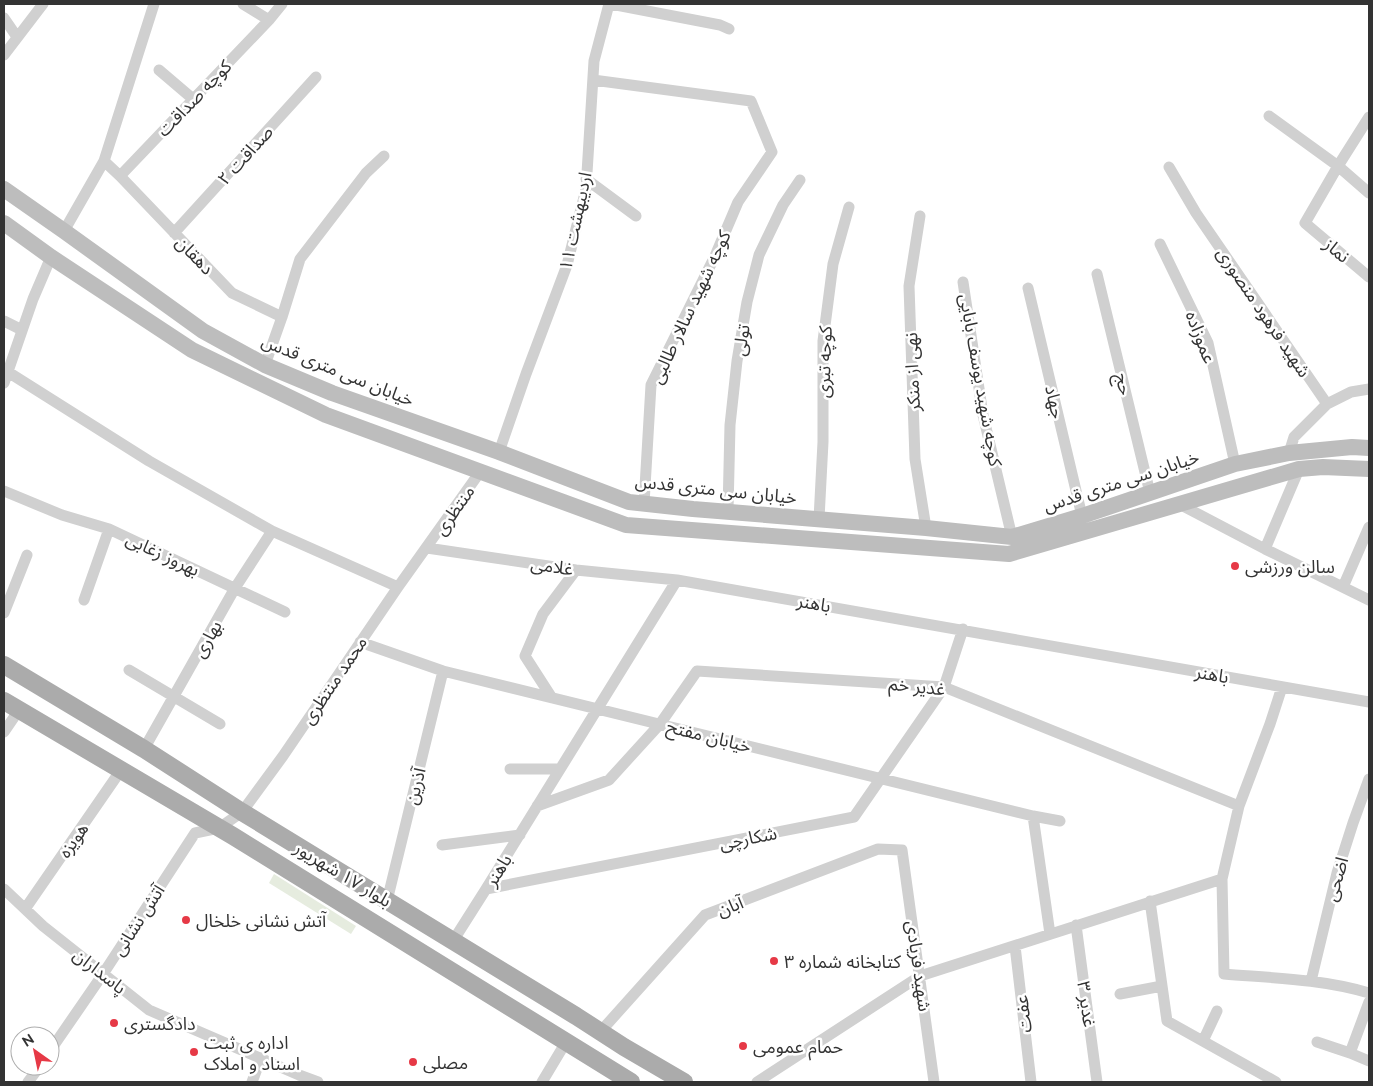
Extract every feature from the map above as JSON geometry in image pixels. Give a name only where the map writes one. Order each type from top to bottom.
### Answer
[{"type":"main road","name":"خیابان سی متری قدس","points":[[4,189],[203,331],[265,365],[332,393],[636,503],[1012,537],[1082,516],[1235,464],[1289,453],[1352,447],[1369,448]]},
{"type":"main road","name":"خیابان سی متری قدس","points":[[4,223],[51,257],[192,350],[326,415],[626,525],[1009,554],[1299,469],[1324,467],[1369,468]]},
{"type":"main road","points":[[326,415],[316,402],[317,393],[332,393]]},
{"type":"main road","points":[[626,525],[636,503]]},
{"type":"main road","name":"بلوار ١٧ شهریور","points":[[4,665],[144,749],[242,812],[684,1082]]},
{"type":"main road","name":"بلوار ١٧ شهریور","points":[[4,701],[218,828],[631,1082]]},
{"type":"main road","points":[[393,936],[437,956],[444,953],[445,948],[442,942],[413,916]]},
{"type":"main road","points":[[564,1041],[557,1034],[553,1025],[556,1019],[562,1015],[576,1016]]},
{"type":"street","points":[[4,55],[43,4]]},
{"type":"street","points":[[64,231],[104,161],[154,4]]},
{"type":"street","points":[[243,4],[269,20]]},
{"type":"street","name":"کوچه صداقت","points":[[120,176],[269,20],[282,4]]},
{"type":"street","points":[[610,4],[729,29]]},
{"type":"street","name":"۱۱ اردیبهشت","points":[[499,452],[567,265],[586,190],[594,61],[610,4]]},
{"type":"street","points":[[4,18],[18,37]]},
{"type":"street","points":[[159,70],[193,99]]},
{"type":"street","name":"صداقت ۲","points":[[174,233],[316,77]]},
{"type":"street","name":"کوچه شهید سالار طالبی","points":[[593,80],[751,101],[772,152],[738,202],[715,256],[651,385],[636,503]]},
{"type":"street","points":[[1269,116],[1338,166],[1369,192]]},
{"type":"street","points":[[1338,166],[1369,117]]},
{"type":"street","points":[[265,365],[300,259],[366,172],[384,156]]},
{"type":"street","name":"دهقان","points":[[104,161],[232,293],[282,317]]},
{"type":"street","name":"نماز","points":[[1338,166],[1305,223],[1369,277]]},
{"type":"street","name":"شهید فرهود منصوری","points":[[1170,167],[1196,213],[1327,404]]},
{"type":"street","points":[[586,179],[636,216]]},
{"type":"street","name":"تولی","points":[[728,511],[730,425],[737,361],[747,302],[759,255],[784,205],[800,180]]},
{"type":"street","name":"کوچه تبری","points":[[819,519],[823,442],[822,341],[833,264],[849,207]]},
{"type":"street","name":"نهی از منکر","points":[[920,216],[908,286],[915,459],[926,528]]},
{"type":"street","name":"عموزاده","points":[[1160,244],[1208,343],[1235,464]]},
{"type":"street","points":[[4,384],[33,299],[51,257]]},
{"type":"street","name":"حج","points":[[1097,274],[1150,493]]},
{"type":"street","name":"کوچه شهید یوسف بابایی","points":[[963,282],[983,415],[1012,537]]},
{"type":"street","name":"جهاد","points":[[1028,288],[1082,516]]},
{"type":"street","points":[[4,321],[22,330]]},
{"type":"street","points":[[8,372],[149,461],[272,530],[398,587]]},
{"type":"street","points":[[1289,453],[1294,437],[1327,404],[1351,392],[1369,389]]},
{"type":"street","points":[[1265,549],[1299,469]]},
{"type":"street","name":"منتظری","points":[[427,548],[480,472]]},
{"type":"street","points":[[4,491],[62,515],[109,529]]},
{"type":"street","points":[[1179,504],[1369,600]]},
{"type":"street","points":[[1343,587],[1369,527]]},
{"type":"street","name":"بهروز زغابی","points":[[84,600],[109,529],[285,612]]},
{"type":"street","name":"بهاری","points":[[144,749],[235,588],[272,530]]},
{"type":"street","name":"غلامی","points":[[427,548],[576,570],[676,580]]},
{"type":"street","name":"محمد منتظری","points":[[242,812],[427,548]]},
{"type":"street","points":[[4,613],[27,555]]},
{"type":"street","points":[[552,698],[525,656],[543,614],[576,570]]},
{"type":"street","name":"باهنر","points":[[453,941],[676,580],[963,629],[1369,702]]},
{"type":"street","name":"شکارچی","points":[[486,889],[854,817],[944,687],[963,629]]},
{"type":"street","name":"خیابان مفتح","points":[[360,642],[443,671],[1060,822]]},
{"type":"street","points":[[129,670],[220,724]]},
{"type":"street","name":"آذرین","points":[[387,901],[443,671]]},
{"type":"street","name":"غدیر خم","points":[[660,724],[697,671],[944,687],[1238,806]]},
{"type":"street","points":[[1282,687],[1270,724],[1238,806],[1222,878],[1224,974],[1311,981],[1369,993]]},
{"type":"street","points":[[4,732],[19,710]]},
{"type":"street","points":[[537,806],[609,780],[660,724]]},
{"type":"street","points":[[510,769],[560,769]]},
{"type":"street","name":"هویزه","points":[[25,910],[121,770]]},
{"type":"street","name":"اضحی","points":[[1311,981],[1337,873],[1369,779]]},
{"type":"street","name":"آتش نشانی","points":[[60,1036],[195,833],[218,828],[242,812]]},
{"type":"street","points":[[1033,816],[1050,934]]},
{"type":"street","points":[[442,845],[520,835]]},
{"type":"street","name":"آبان","points":[[600,1031],[705,916],[878,849],[902,850]]},
{"type":"street","name":"شهید فریادی","points":[[902,850],[934,1082]]},
{"type":"street","points":[[756,1082],[920,976],[1222,878]]},
{"type":"street","name":"پاسداران","points":[[4,889],[43,926],[149,1010],[318,1082]]},
{"type":"street","points":[[1150,901],[1167,1021],[1276,1082]]},
{"type":"street","name":"غدیر ۳","points":[[1076,925],[1097,1082]]},
{"type":"street","name":"عفت","points":[[1015,946],[1031,1082]]},
{"type":"street","points":[[1120,994],[1162,986]]},
{"type":"street","points":[[1350,1053],[1369,1002]]},
{"type":"street","points":[[1203,1041],[1217,1011]]},
{"type":"street","points":[[542,1082],[564,1041]]},
{"type":"street","points":[[1318,1042],[1369,1060]]},
{"type":"street","points":[[252,1082],[261,1058]]},
{"type":"shaded area","points":[[274,874],[356,926],[351,934],[269,883]]},
{"type":"place","name":"سالن ورزشی","points":[[1235,566]]},
{"type":"place","name":"آتش نشانی خلخال","points":[[186,920]]},
{"type":"place","name":"کتابخانه شماره ۳","points":[[774,961]]},
{"type":"place","name":"دادگستری","points":[[114,1023]]},
{"type":"place","name":"حمام عمومی","points":[[743,1046]]},
{"type":"place","name":"اداره ی ثبت اسناد و املاک","points":[[194,1052]]},
{"type":"place","name":"مصلی","points":[[413,1062]]}]
